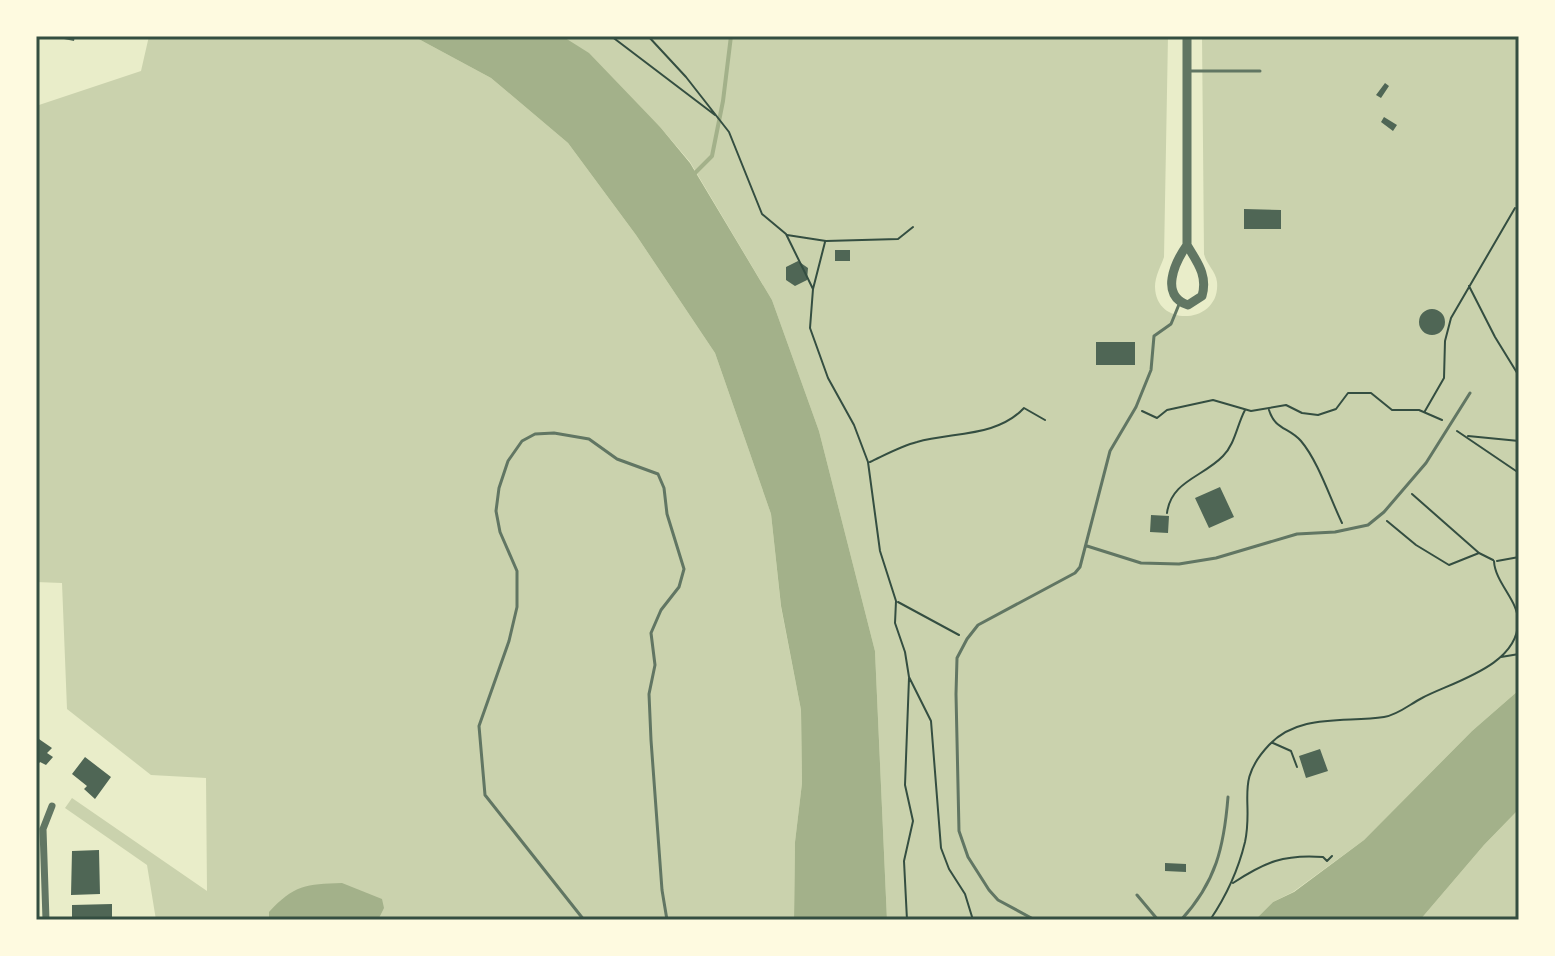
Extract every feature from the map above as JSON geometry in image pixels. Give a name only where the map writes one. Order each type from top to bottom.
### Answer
[{"type":"street","points":[[1187,36],[1187,245],[1199,263],[1205,284],[1198,301],[1188,305],[1180,302],[1173,289],[1172,273],[1187,245]]},
{"type":"street","points":[[46,920],[43,829],[52,806]]},
{"type":"lane","points":[[1186,71],[1260,71]]},
{"type":"lane","points":[[1035,920],[998,900],[989,890],[968,857],[959,831],[957,658],[978,625],[1075,573],[1080,567],[1110,451],[1136,407],[1151,370],[1154,336],[1171,324],[1180,302]]},
{"type":"lane","points":[[1087,546],[1141,563],[1179,564],[1216,558],[1297,534],[1368,525],[1426,463],[1470,393]]},
{"type":"lane","points":[[584,920],[485,795],[480,757],[479,726],[509,641],[517,607],[517,571],[500,532],[496,511],[499,488],[508,461],[522,441],[535,434],[554,433],[589,439],[617,459],[658,474],[664,488],[667,514],[684,569],[679,587],[661,610],[651,633],[655,665],[649,694],[651,740],[667,920]]},
{"type":"lane","points":[[1181,920],[1192,908],[1216,868],[1225,836],[1228,797]]},
{"type":"lane","points":[[1137,895],[1158,920]]},
{"type":"path","points":[[611,36],[719,118]]},
{"type":"path","points":[[648,36],[719,118],[734,141],[762,214],[786,234],[813,289]]},
{"type":"path","points":[[1425,411],[1444,378],[1447,331],[1469,285],[1515,208]]},
{"type":"path","points":[[786,234],[826,241],[898,239],[913,227]]},
{"type":"path","points":[[826,241],[813,289],[810,328],[828,378],[850,417],[868,462],[880,551],[896,601],[895,623],[905,652],[909,677],[905,785],[913,821],[904,861],[907,920]]},
{"type":"path","points":[[1469,285],[1519,376]]},
{"type":"path","points":[[1136,407],[1157,418],[1167,410],[1204,401],[1222,401],[1245,410],[1286,405],[1302,413],[1318,415],[1336,409],[1348,393],[1371,393],[1392,410],[1425,411],[1436,415],[1519,473]]},
{"type":"path","points":[[868,462],[918,442],[997,427],[1015,418],[1024,408],[1045,420]]},
{"type":"path","points":[[1269,409],[1274,423],[1294,434],[1308,451],[1345,529]]},
{"type":"path","points":[[1167,513],[1168,503],[1176,490],[1217,462],[1229,449],[1245,410]]},
{"type":"path","points":[[1465,436],[1519,441]]},
{"type":"path","points":[[1404,487],[1479,553],[1494,561],[1519,557]]},
{"type":"path","points":[[1380,515],[1416,545],[1449,565],[1479,553]]},
{"type":"path","points":[[1210,920],[1232,884],[1247,829],[1247,779],[1259,757],[1272,743],[1299,726],[1395,714],[1487,668],[1508,649],[1519,619],[1495,574],[1494,561]]},
{"type":"path","points":[[896,601],[967,639]]},
{"type":"path","points":[[1499,656],[1519,654]]},
{"type":"path","points":[[909,677],[931,721],[941,848],[949,869],[965,894],[973,920]]},
{"type":"path","points":[[1272,743],[1287,747],[1297,767]]},
{"type":"path","points":[[1232,884],[1272,860],[1310,856],[1323,857],[1327,861],[1332,856]]},
{"type":"shaded area","points":[[149,36],[413,36],[491,78],[568,143],[636,235],[715,353],[771,514],[781,607],[801,710],[802,783],[795,842],[794,920],[156,920],[147,865],[65,808],[72,798],[207,891],[206,778],[151,775],[67,709],[62,583],[36,582],[36,106],[141,71]]},
{"type":"shaded area","points":[[413,36],[562,36],[589,53],[690,163],[772,300],[819,431],[875,651],[887,920],[794,920],[795,842],[802,783],[801,710],[781,606],[771,514],[715,353],[636,235],[568,143],[491,78]]},
{"type":"shaded area","points":[[562,36],[1168,36],[1164,257],[1155,287],[1158,301],[1166,310],[1188,316],[1209,306],[1216,296],[1217,282],[1204,254],[1202,36],[1519,36],[1519,690],[1472,731],[1364,840],[1293,892],[1273,902],[1255,920],[887,920],[875,651],[819,431],[772,300],[690,162],[661,128]]},
{"type":"shaded area","points":[[1519,690],[1519,809],[1420,920],[1255,920],[1273,902],[1294,892],[1364,840],[1472,731]]},
{"type":"shaded area","points":[[1519,809],[1519,920],[1420,920],[1484,845]]},
{"type":"shaded area","points":[[342,883],[382,899],[384,908],[378,920],[269,920],[269,912],[294,891],[310,885]]},
{"type":"building","points":[[49,36],[75,36],[74,41]]},
{"type":"building","points":[[1385,83],[1389,86],[1381,98],[1376,95]]},
{"type":"building","points":[[1384,117],[1397,125],[1393,131],[1381,122]]},
{"type":"building","points":[[1244,209],[1281,210],[1281,229],[1244,229]]},
{"type":"building","points":[[835,250],[850,250],[850,261],[835,261]]},
{"type":"building","points":[[798,261],[808,268],[807,280],[795,286],[786,280],[786,267]]},
{"type":"building","points":[[1432,309],[1441,313],[1445,322],[1441,331],[1432,335],[1423,331],[1419,322],[1423,313]]},
{"type":"building","points":[[1096,342],[1135,342],[1135,365],[1096,365]]},
{"type":"building","points":[[1220,487],[1234,517],[1209,528],[1195,498]]},
{"type":"building","points":[[1151,515],[1169,516],[1168,533],[1150,532]]},
{"type":"building","points":[[36,737],[52,748],[47,753],[53,757],[46,765],[40,762],[36,767]]},
{"type":"building","points":[[1320,749],[1328,771],[1306,778],[1299,756]]},
{"type":"building","points":[[85,757],[111,777],[95,799],[84,789],[87,786],[72,774]]},
{"type":"building","points":[[99,850],[100,894],[71,895],[72,851]]},
{"type":"building","points":[[1165,863],[1186,864],[1186,872],[1165,871]]},
{"type":"building","points":[[112,904],[112,920],[72,920],[72,905]]},
{"type":"waterway","points":[[692,176],[712,156],[731,36]]}]
